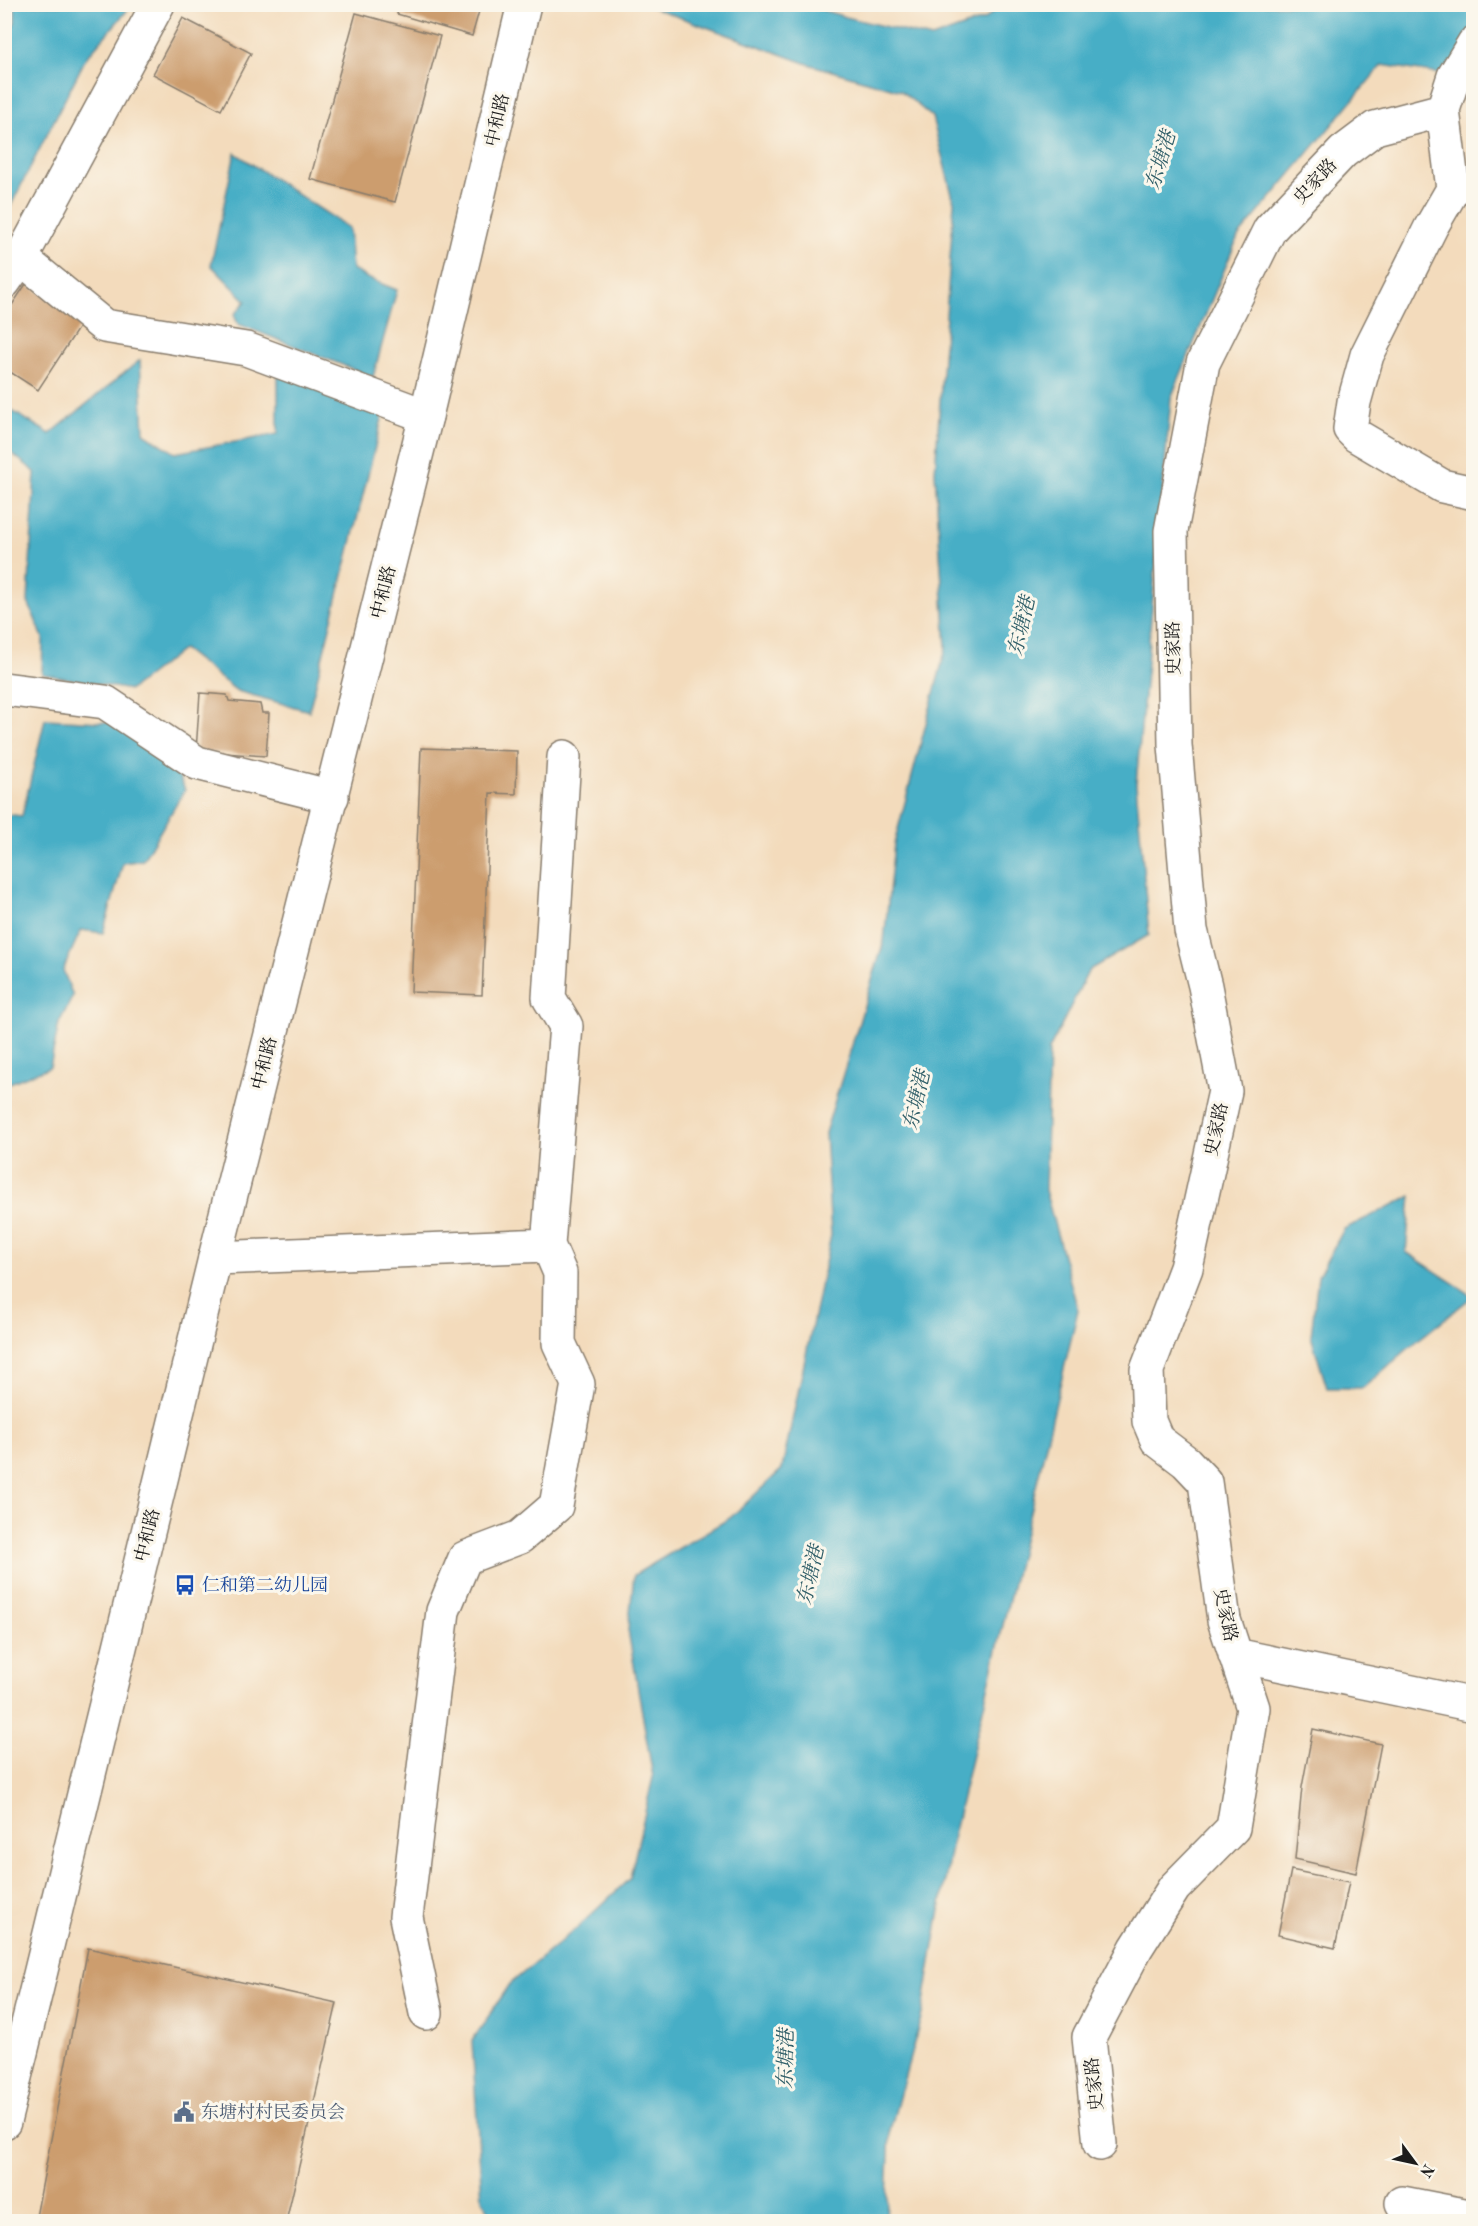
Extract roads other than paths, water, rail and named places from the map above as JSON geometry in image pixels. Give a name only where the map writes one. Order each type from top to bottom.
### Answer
[{"type":"street","points":[[158,4],[13,270],[104,326],[246,349],[426,416]]},
{"type":"street","name":"中和路","points":[[4,2122],[215,1258],[426,416],[524,4]]},
{"type":"street","points":[[1473,43],[1454,76],[1443,110],[1454,189],[1431,227],[1367,355],[1354,402],[1350,429],[1357,436],[1442,486],[1473,493]]},
{"type":"street","name":"史家路","points":[[1100,2144],[1089,2037],[1136,1948],[1174,1888],[1233,1828],[1253,1708],[1224,1620],[1205,1482],[1186,1461],[1156,1440],[1149,1421],[1147,1395],[1147,1370],[1186,1268],[1225,1091],[1205,986],[1191,930],[1175,745],[1171,531],[1203,363],[1270,229],[1343,152],[1375,128],[1443,110]]},
{"type":"street","points":[[4,689],[105,702],[197,763],[332,797]]},
{"type":"street","points":[[426,2013],[406,1917],[443,1611],[465,1558],[520,1537],[556,1506],[578,1384],[559,1343],[560,1273],[548,1245],[566,1026],[549,998],[564,757]]},
{"type":"street","points":[[215,1258],[548,1245]]},
{"type":"street","points":[[1235,1655],[1473,1705]]},
{"type":"street","points":[[1402,2203],[1473,2217]]},
{"type":"water","points":[[15,5],[132,5],[86,58],[5,217],[5,40],[15,22]]},
{"type":"water","name":"东塘港","points":[[646,5],[805,5],[932,38],[985,19],[1002,5],[1473,5],[1473,81],[1382,65],[1238,237],[1171,398],[1136,784],[1149,935],[1089,970],[1049,1050],[1045,1190],[1078,1310],[953,1835],[922,2014],[890,2130],[886,2221],[495,2221],[482,2199],[472,2041],[510,1984],[579,1926],[630,1878],[653,1777],[628,1630],[634,1575],[730,1518],[782,1469],[831,1235],[825,1133],[884,941],[894,844],[946,648],[935,472],[954,202],[932,117],[901,91],[808,64]]},
{"type":"water","points":[[235,153],[349,228],[352,269],[367,278],[397,290],[373,377],[238,324],[234,315],[246,301],[211,265]]},
{"type":"water","points":[[140,360],[144,433],[175,453],[278,434],[278,371],[383,415],[309,711],[237,691],[183,649],[130,690],[42,674],[43,638],[28,602],[35,472],[5,448],[4,406],[50,434]]},
{"type":"water","points":[[45,719],[120,723],[168,751],[185,790],[143,860],[123,863],[103,933],[81,930],[63,970],[73,996],[59,1023],[50,1067],[5,1085],[4,814],[22,816]]},
{"type":"water","points":[[1411,1196],[1406,1252],[1473,1296],[1363,1388],[1327,1388],[1311,1336],[1318,1276],[1344,1229]]},
{"type":"place","name":"仁和第二幼儿园","points":[[185,1585]]},
{"type":"place","name":"东塘村村民委员会","points":[[184,2112]]}]
